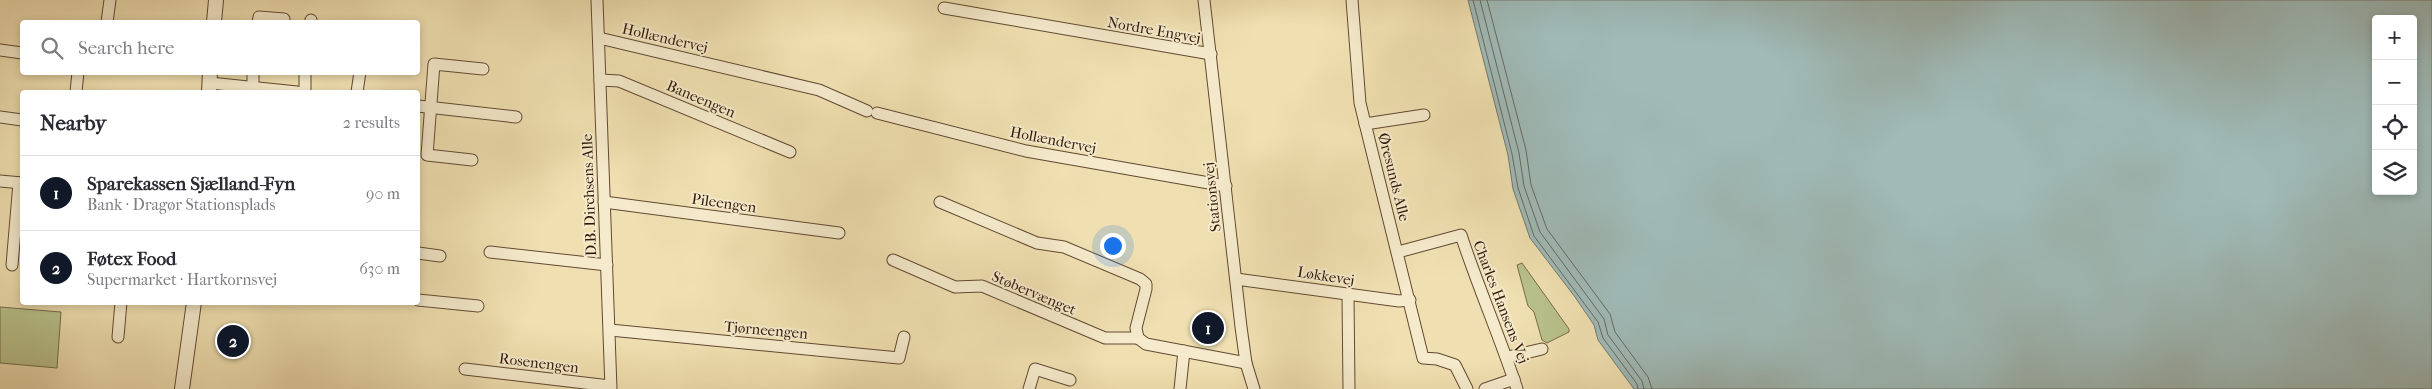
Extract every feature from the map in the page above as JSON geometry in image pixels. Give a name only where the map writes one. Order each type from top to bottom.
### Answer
[{"type":"street","points":[[107,20],[110,0]]},
{"type":"street","points":[[214,20],[216,0]]},
{"type":"street","name":"D.B. Dirchsens Alle","points":[[597,0],[610,330],[610,388]]},
{"type":"street","name":"Stationsvej","points":[[1204,0],[1246,363],[1254,389]]},
{"type":"street","name":"Øresunds Alle","points":[[1352,0],[1356,78],[1423,358],[1437,359],[1455,365],[1467,389]]},
{"type":"street","name":"Nordre Engvej","points":[[944,8],[1211,54]]},
{"type":"street","points":[[258,20],[258,16],[284,19]]},
{"type":"street","name":"Hollændervej","points":[[599,38],[819,90],[872,112],[1026,151],[1226,186]]},
{"type":"street","points":[[0,50],[20,53]]},
{"type":"street","points":[[472,160],[427,155],[434,64],[483,69]]},
{"type":"street","points":[[76,90],[78,75]]},
{"type":"street","points":[[210,83],[253,90],[253,75]]},
{"type":"street","points":[[305,75],[305,90]]},
{"type":"street","points":[[357,90],[360,75]]},
{"type":"street","name":"Baneengen","points":[[600,80],[619,81],[790,152]]},
{"type":"street","points":[[420,106],[516,117]]},
{"type":"street","points":[[1366,124],[1424,115]]},
{"type":"street","points":[[0,117],[20,120]]},
{"type":"street","points":[[0,181],[20,183]]},
{"type":"street","points":[[12,265],[20,192]]},
{"type":"street","name":"Pileengen","points":[[604,202],[839,233]]},
{"type":"street","points":[[940,202],[1037,243],[1064,247],[1140,279],[1146,284],[1146,290],[1136,328],[1138,338],[1146,344],[1246,363]]},
{"type":"street","name":"Charles Hansens Vej","points":[[1398,252],[1461,235],[1490,319],[1508,357],[1516,384]]},
{"type":"street","points":[[490,252],[607,265]]},
{"type":"street","points":[[420,253],[440,256]]},
{"type":"street","name":"Støbervænget","points":[[893,260],[955,287],[982,286],[1104,338],[1138,338]]},
{"type":"street","name":"Løkkevej","points":[[1236,279],[1348,295],[1399,301],[1410,300]]},
{"type":"street","points":[[1348,295],[1349,389]]},
{"type":"street","points":[[420,300],[478,306]]},
{"type":"street","points":[[118,338],[121,305]]},
{"type":"street","points":[[182,389],[191,339],[194,305]]},
{"type":"street","name":"Tjørneengen","points":[[610,330],[899,358],[904,338]]},
{"type":"street","points":[[191,339],[193,389]]},
{"type":"street","points":[[1508,357],[1542,349]]},
{"type":"street","points":[[1180,389],[1184,351]]},
{"type":"street","name":"Rosenengen","points":[[465,369],[610,388]]},
{"type":"street","points":[[1029,389],[1035,369],[1070,380]]},
{"type":"street","points":[[1485,389],[1516,384]]},
{"type":"green space","points":[[1522,263],[1569,329],[1569,332],[1547,343],[1542,340],[1534,312],[1528,306],[1517,265]]},
{"type":"green space","points":[[0,307],[61,312],[57,368],[0,363]]},
{"type":"water","points":[[1468,0],[2432,0],[2432,389],[1634,389],[1598,340],[1594,325],[1575,297],[1530,238],[1513,189],[1508,155]]},
{"type":"place","name":"Sparekassen Sjælland-Fyn","points":[[1208,328]]},
{"type":"place","name":"Føtex Food","points":[[233,341]]}]
